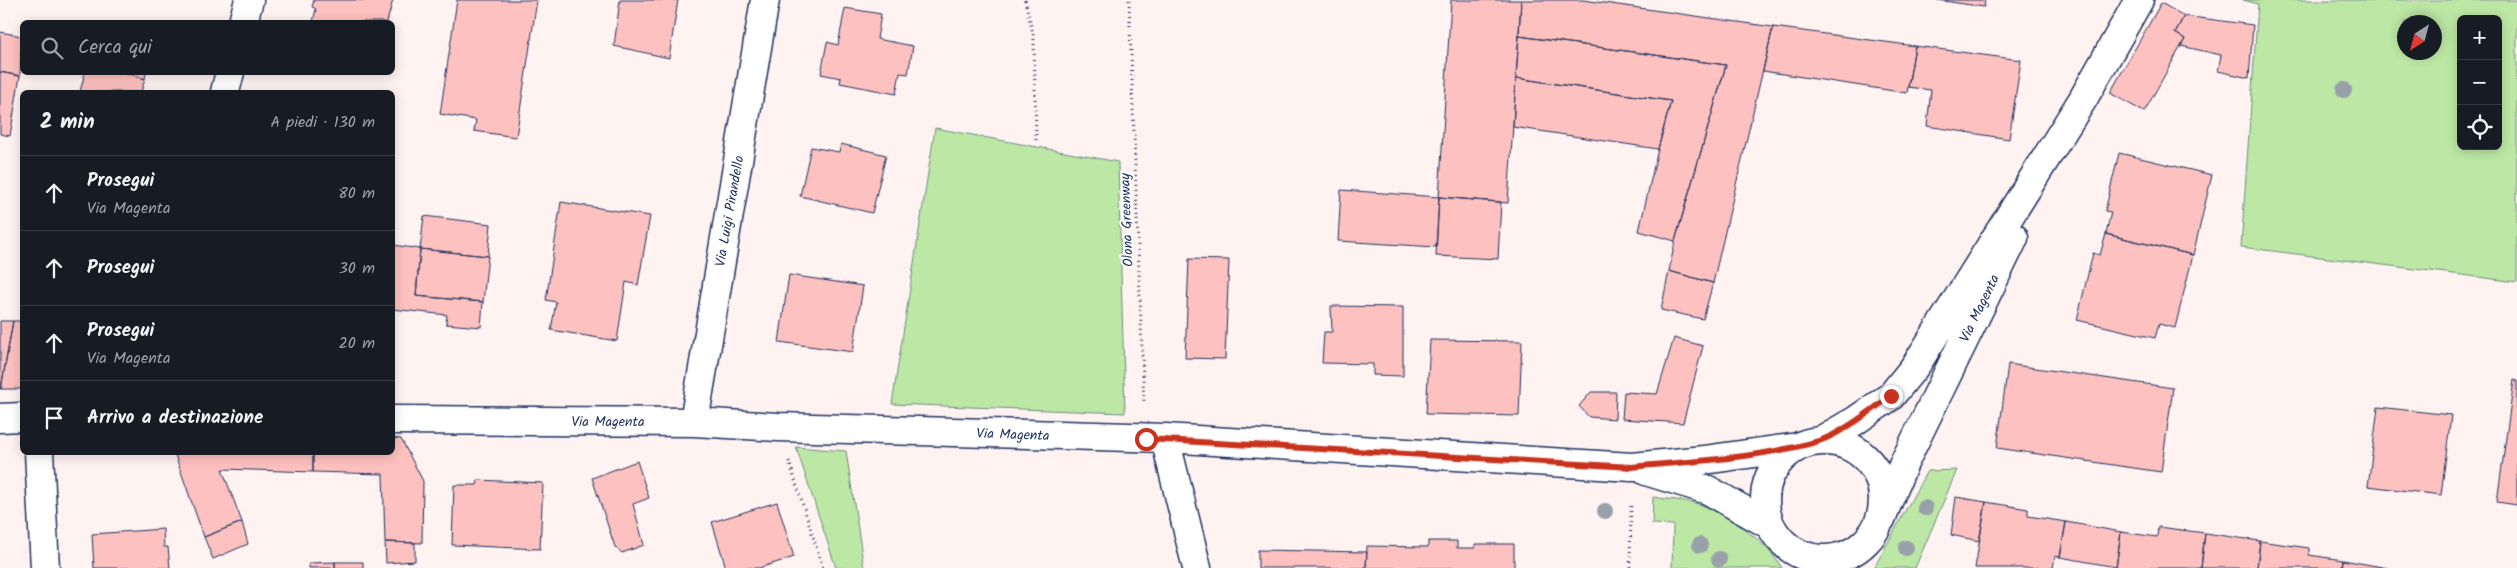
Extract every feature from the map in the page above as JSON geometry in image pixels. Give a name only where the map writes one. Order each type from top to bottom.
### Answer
[{"type":"street","points":[[244,20],[249,0]]},
{"type":"street","name":"Via Luigi Pirandello","points":[[694,422],[765,0]]},
{"type":"street","name":"Via Magenta","points":[[1778,535],[1765,507],[1766,489],[1772,471],[1783,457],[1855,421],[1891,396],[1916,365],[2082,99],[2139,0]]},
{"type":"street","points":[[226,90],[229,75]]},
{"type":"street","name":"Via Magenta","points":[[1852,568],[1875,529],[1904,462],[2082,99]]},
{"type":"street","points":[[0,418],[20,417]]},
{"type":"street","name":"Via Magenta","points":[[395,420],[694,422],[778,427],[1155,439],[1632,467]]},
{"type":"street","points":[[1155,439],[1197,568]]},
{"type":"street","points":[[1839,442],[1857,450],[1871,463],[1880,480],[1884,500],[1875,529],[1855,551],[1838,558],[1819,559],[1801,554],[1778,535],[1708,490],[1632,467],[1704,460],[1809,444],[1839,442]]},
{"type":"street","points":[[39,455],[44,568]]},
{"type":"street","points":[[1778,535],[1806,568]]},
{"type":"path","points":[[1025,0],[1034,38],[1036,142]]},
{"type":"path","name":"Olona Greenway","points":[[1129,0],[1155,439]]},
{"type":"path","points":[[778,427],[823,568]]},
{"type":"path","points":[[1630,567],[1632,467]]},
{"type":"green space","points":[[2243,0],[2517,0],[2517,282],[2241,247],[2258,4]]},
{"type":"green space","points":[[935,128],[1118,162],[1125,413],[892,404]]},
{"type":"green space","points":[[796,447],[846,451],[864,568],[836,568]]},
{"type":"green space","points":[[1957,470],[1915,568],[1874,568],[1927,471]]},
{"type":"green space","points":[[1653,497],[1694,503],[1718,513],[1739,525],[1759,541],[1782,568],[1672,568],[1673,525],[1652,524]]},
{"type":"building","points":[[314,0],[393,0],[388,20],[313,20],[316,9],[312,7]]},
{"type":"building","points":[[457,0],[537,0],[516,137],[474,131],[476,120],[440,114]]},
{"type":"building","points":[[620,0],[678,0],[669,58],[614,46]]},
{"type":"building","points":[[1451,0],[1521,0],[1508,203],[1439,197]]},
{"type":"building","points":[[1521,0],[1583,0],[1773,27],[1713,283],[1669,271],[1675,241],[1726,65],[1519,36]]},
{"type":"building","points":[[1937,0],[1985,0],[1984,7]]},
{"type":"building","points":[[2161,3],[2184,16],[2175,33],[2185,39],[2144,112],[2110,93]]},
{"type":"building","points":[[845,8],[881,14],[877,39],[913,46],[908,74],[900,73],[896,94],[840,83],[841,78],[821,74],[827,42],[838,45]]},
{"type":"building","points":[[2184,16],[2253,25],[2249,78],[2218,71],[2221,55],[2181,46],[2185,39],[2175,33]]},
{"type":"building","points":[[1773,27],[1915,46],[1907,93],[1763,71]]},
{"type":"building","points":[[0,32],[20,36],[20,76],[0,72]]},
{"type":"building","points":[[1519,36],[1726,65],[1675,241],[1639,231],[1671,101],[1516,78]]},
{"type":"building","points":[[1915,46],[2021,60],[2009,139],[1927,126],[1931,90],[1908,87]]},
{"type":"building","points":[[0,72],[20,76],[10,136],[0,134]]},
{"type":"building","points":[[84,75],[133,75],[145,79],[142,90],[80,90]]},
{"type":"building","points":[[133,75],[146,75],[145,79]]},
{"type":"building","points":[[1516,78],[1671,101],[1658,149],[1513,127]]},
{"type":"building","points":[[841,144],[886,155],[872,213],[800,196],[811,147],[839,152]]},
{"type":"building","points":[[2119,153],[2212,175],[2193,255],[2106,234],[2111,212],[2105,211]]},
{"type":"building","points":[[1341,190],[1439,197],[1436,247],[1338,241]]},
{"type":"building","points":[[1439,197],[1501,202],[1498,259],[1436,256]]},
{"type":"building","points":[[561,202],[650,216],[638,285],[626,282],[617,341],[551,330],[556,302],[546,300]]},
{"type":"building","points":[[424,216],[491,224],[488,256],[420,249]]},
{"type":"building","points":[[2106,234],[2193,255],[2175,328],[2159,324],[2155,338],[2077,320],[2093,253],[2100,255]]},
{"type":"building","points":[[395,245],[420,249],[416,296],[483,302],[481,327],[446,324],[447,315],[395,309]]},
{"type":"building","points":[[420,249],[488,256],[483,302],[416,296]]},
{"type":"building","points":[[1189,259],[1229,260],[1225,359],[1185,358]]},
{"type":"building","points":[[1669,271],[1713,283],[1703,319],[1661,310]]},
{"type":"building","points":[[789,275],[863,286],[853,352],[779,342]]},
{"type":"building","points":[[1331,306],[1403,307],[1403,376],[1373,375],[1373,364],[1322,363],[1324,332],[1332,332]]},
{"type":"building","points":[[0,321],[13,321],[1,389],[0,389]]},
{"type":"building","points":[[13,321],[20,321],[20,389],[1,389]]},
{"type":"building","points":[[1674,338],[1703,346],[1683,423],[1622,419],[1624,392],[1657,394]]},
{"type":"building","points":[[1430,340],[1522,341],[1519,416],[1426,414]]},
{"type":"building","points":[[2008,364],[2173,388],[2161,472],[1997,448]]},
{"type":"building","points":[[2514,380],[2517,381],[2517,505],[2497,502]]},
{"type":"building","points":[[1591,392],[1616,392],[1615,419],[1589,417],[1579,406]]},
{"type":"building","points":[[2378,407],[2451,415],[2441,495],[2368,486]]},
{"type":"building","points":[[395,438],[401,439],[423,481],[422,543],[385,542],[383,474],[313,472],[313,455],[395,455]]},
{"type":"building","points":[[175,455],[313,455],[313,472],[222,469],[242,522],[204,537]]},
{"type":"building","points":[[637,461],[649,498],[633,504],[644,545],[622,553],[615,547],[592,478]]},
{"type":"building","points":[[478,480],[543,483],[540,549],[452,545],[454,485],[477,485]]},
{"type":"building","points":[[1956,497],[1986,502],[1979,541],[1951,535]]},
{"type":"building","points":[[777,502],[794,557],[759,568],[726,568],[712,522]]},
{"type":"building","points":[[1986,502],[2028,509],[2028,516],[2066,522],[2060,557],[2055,556],[2053,568],[1975,568]]},
{"type":"building","points":[[242,522],[248,544],[213,559],[204,537]]},
{"type":"building","points":[[2066,522],[2121,532],[2116,567],[2060,557]]},
{"type":"building","points":[[2158,527],[2205,533],[2201,568],[2116,568],[2121,532],[2157,537]]},
{"type":"building","points":[[163,529],[164,547],[168,547],[170,568],[94,568],[92,534]]},
{"type":"building","points":[[2205,533],[2260,541],[2257,568],[2201,568]]},
{"type":"building","points":[[1428,541],[1457,541],[1457,548],[1475,548],[1475,544],[1514,544],[1514,568],[1366,568],[1367,546],[1428,547]]},
{"type":"building","points":[[2260,541],[2309,548],[2309,555],[2343,560],[2342,568],[2257,568]]},
{"type":"building","points":[[385,542],[415,543],[415,561],[386,563]]},
{"type":"building","points":[[1258,550],[1367,552],[1366,568],[1258,568]]},
{"type":"building","points":[[2343,560],[2388,568],[2342,568]]},
{"type":"building","points":[[335,562],[363,562],[363,568],[335,568]]},
{"type":"building","points":[[335,562],[335,568],[309,568],[309,563]]},
{"type":"route","points":[[1146,439],[1165,438],[1632,467],[1704,460],[1820,441],[1855,421],[1891,396]]}]
